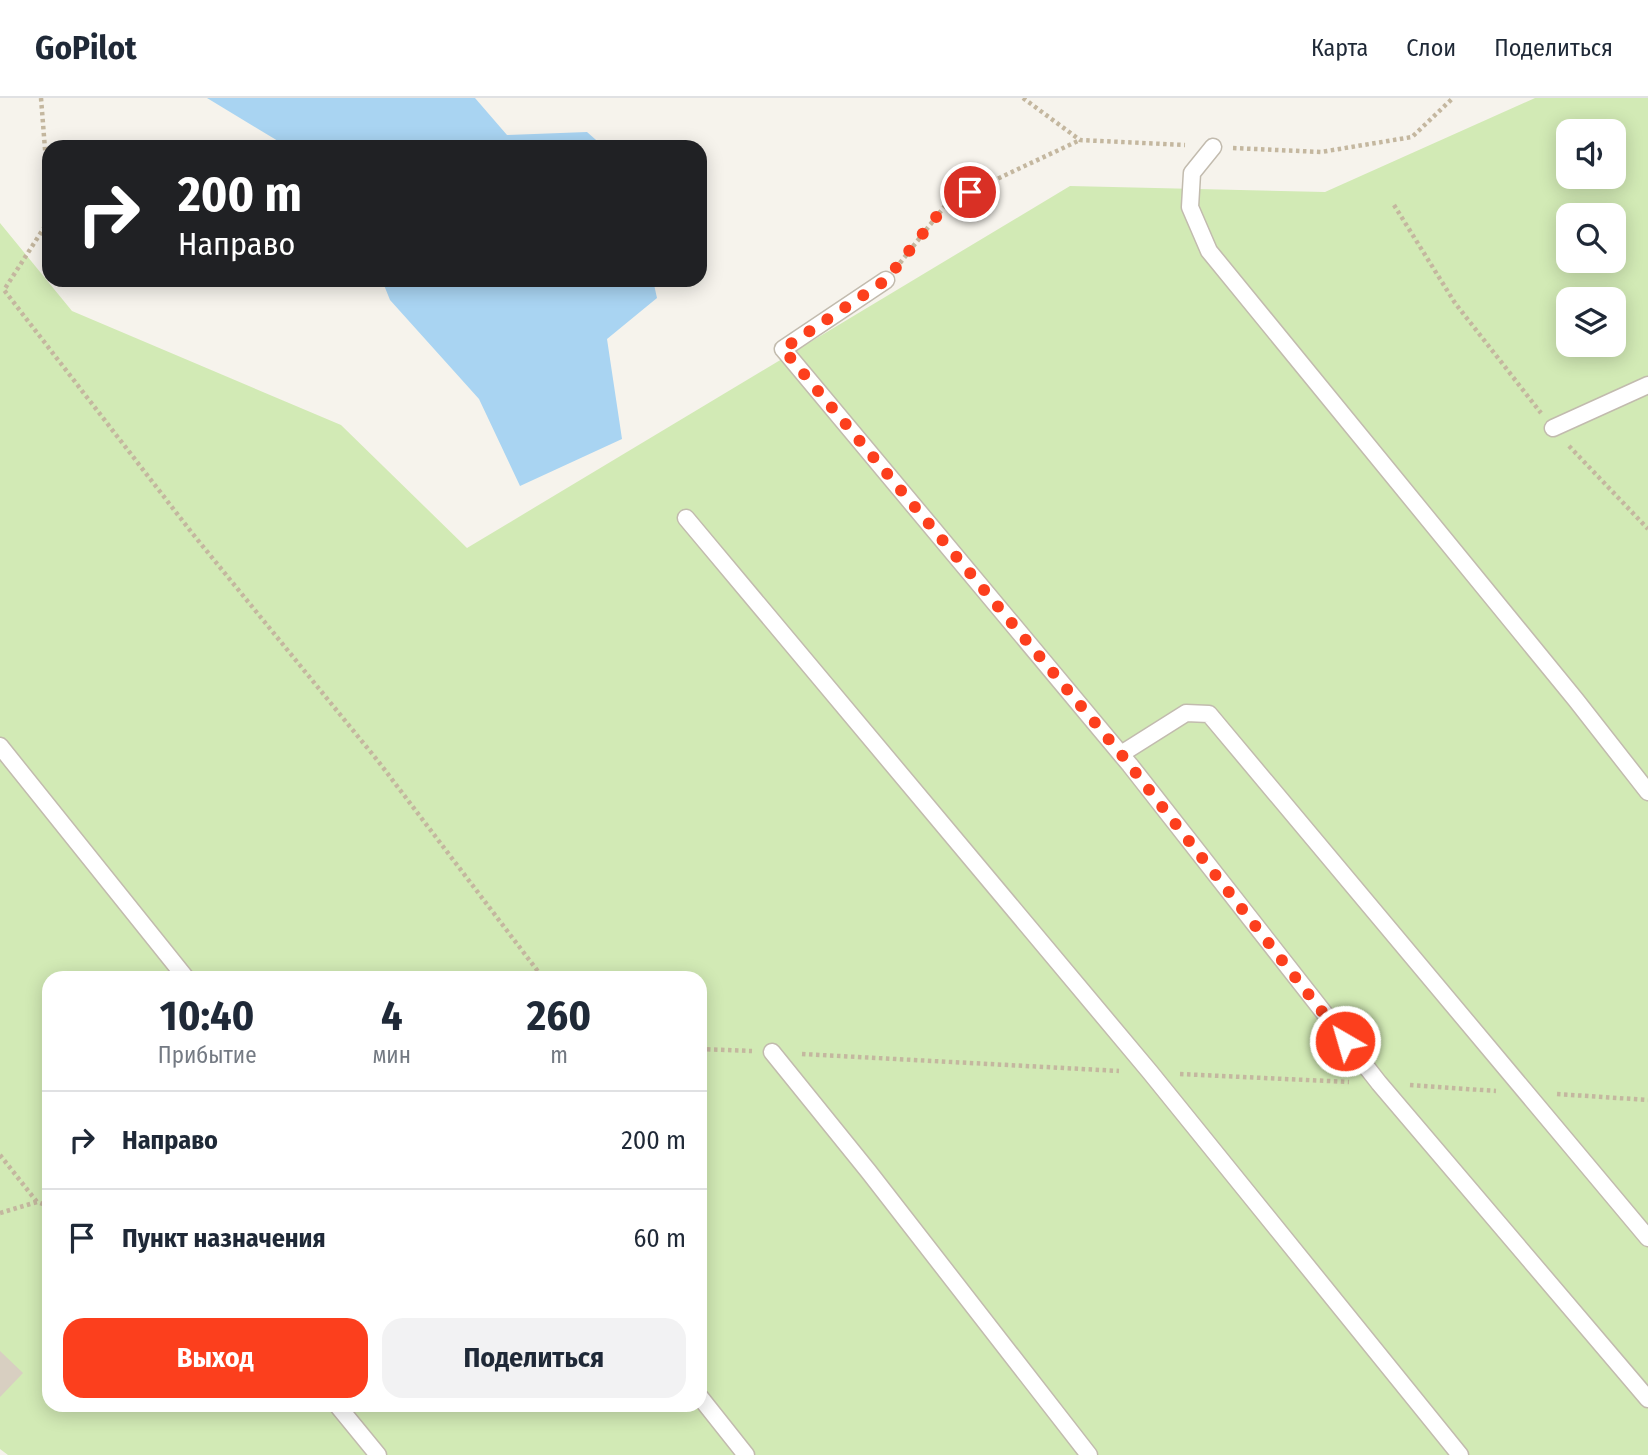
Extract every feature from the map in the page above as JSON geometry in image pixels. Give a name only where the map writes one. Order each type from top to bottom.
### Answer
[{"type":"lane","points":[[1213,147],[1192,173],[1190,207],[1209,251],[1648,792]]},
{"type":"lane","points":[[886,280],[783,349],[1121,754],[1379,1083],[1648,1399]]},
{"type":"lane","points":[[1553,428],[1648,385]]},
{"type":"lane","points":[[686,518],[1150,1072],[1460,1455]]},
{"type":"lane","points":[[1121,754],[1186,713],[1209,714],[1648,1238]]},
{"type":"lane","points":[[0,746],[180,971]]},
{"type":"lane","points":[[772,1052],[1089,1455]]},
{"type":"lane","points":[[707,1406],[746,1455]]},
{"type":"lane","points":[[343,1412],[378,1455]]},
{"type":"path","points":[[41,98],[44,140]]},
{"type":"path","points":[[1023,98],[1080,140]]},
{"type":"path","points":[[886,280],[948,202],[1080,140],[1321,152],[1412,137],[1453,98]]},
{"type":"path","points":[[1394,205],[1455,303],[1553,428],[1648,528]]},
{"type":"path","points":[[42,231],[4,290],[192,533],[378,761],[537,971]]},
{"type":"path","points":[[0,1155],[37,1202],[42,1204]]},
{"type":"path","points":[[0,1213],[37,1202]]},
{"type":"green space","points":[[1535,98],[1648,98],[1648,1455],[8,1455],[0,1449],[0,223],[42,274],[42,287],[52,287],[72,311],[341,425],[467,548],[1070,186],[1325,192]]},
{"type":"water","points":[[207,98],[475,98],[507,135],[587,132],[596,140],[276,140]]},
{"type":"water","points":[[385,287],[655,287],[657,298],[607,339],[622,439],[520,486],[479,399],[390,300]]},
{"type":"building","points":[[0,1351],[23,1373],[0,1397]]},
{"type":"route","points":[[970,192],[948,202],[886,280],[783,349],[1121,754],[1345,1041]]}]
